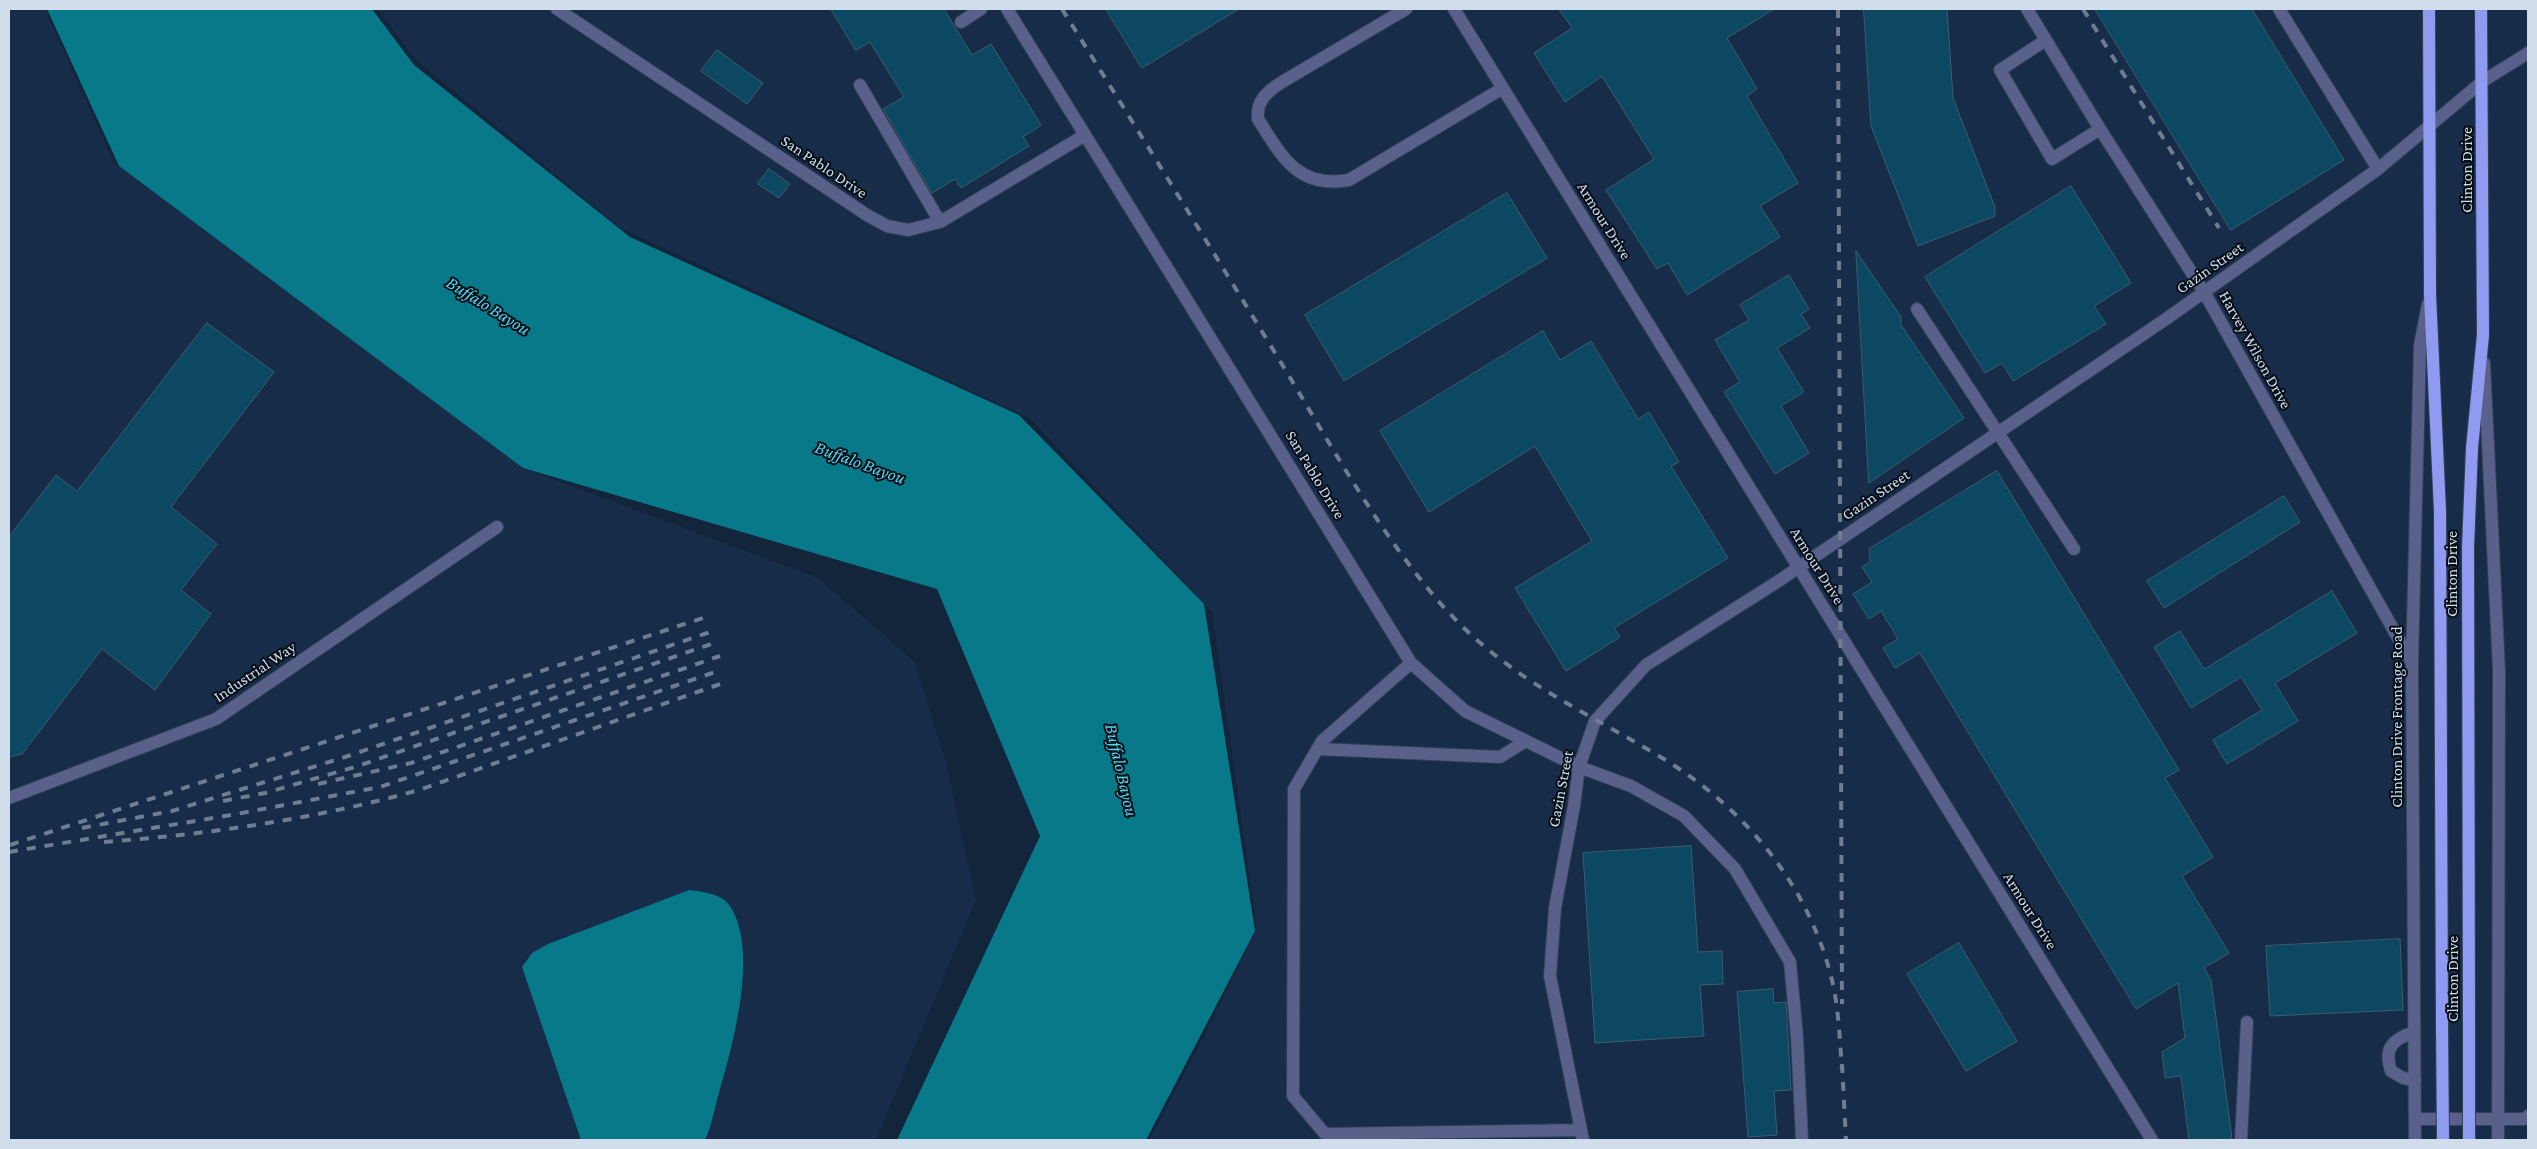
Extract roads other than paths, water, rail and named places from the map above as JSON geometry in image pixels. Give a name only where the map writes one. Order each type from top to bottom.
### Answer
[{"type":"main road","name":"Clinton Drive","points":[[2429,9],[2430,296],[2440,511],[2443,1140]]},
{"type":"main road","name":"Clinton Drive","points":[[2470,1140],[2468,548],[2472,448],[2483,334],[2482,9]]},
{"type":"street","name":"San Pablo Drive","points":[[557,9],[867,215],[887,226],[908,230],[940,222],[1085,135]]},
{"type":"street","points":[[961,22],[981,9]]},
{"type":"street","name":"San Pablo Drive","points":[[1007,9],[1410,663],[1464,711],[1579,767],[1630,786],[1684,816],[1735,869],[1790,962],[1797,1037],[1802,1140]]},
{"type":"street","points":[[1406,9],[1282,82],[1261,99],[1257,112],[1258,119],[1282,157],[1298,172],[1314,180],[1335,182],[1349,180],[1503,88]]},
{"type":"street","name":"Armour Drive","points":[[1454,9],[2152,1140]]},
{"type":"street","name":"Harvey Wilson Drive","points":[[2027,9],[2100,130],[2204,292],[2412,662]]},
{"type":"street","points":[[2279,9],[2378,169]]},
{"type":"street","points":[[2046,40],[2000,70],[2052,159],[2100,130]]},
{"type":"street","name":"Gazin Street","points":[[1582,1135],[1550,976],[1555,908],[1574,806],[1579,767],[1594,720],[1646,665],[1797,567],[2204,292],[2378,169],[2483,80],[2528,53]]},
{"type":"street","points":[[860,85],[940,222]]},
{"type":"street","name":"Clinton Drive Frontage Road","points":[[2415,1140],[2412,662],[2420,345],[2430,296]]},
{"type":"street","points":[[1917,309],[2074,549]]},
{"type":"street","points":[[2483,334],[2499,670],[2498,1140]]},
{"type":"street","name":"Industrial Way","points":[[9,798],[216,719],[497,527]]},
{"type":"street","points":[[1410,663],[1322,742],[1294,788],[1293,1096],[1324,1134],[1582,1135]]},
{"type":"street","points":[[1318,749],[1500,757],[1526,741]]},
{"type":"street","points":[[2242,1140],[2247,1022]]},
{"type":"street","points":[[2414,1032],[2397,1038],[2391,1045],[2389,1064],[2391,1071],[2403,1078],[2415,1080]]},
{"type":"street","points":[[2415,1119],[2524,1119],[2528,1116]]},
{"type":"water","name":"Buffalo Bayou","points":[[47,9],[372,9],[414,65],[630,237],[1019,415],[1204,604],[1255,931],[1146,1140],[897,1140],[1040,836],[937,589],[523,468],[119,166]]},
{"type":"water","points":[[689,890],[717,896],[730,906],[738,925],[742,947],[741,998],[736,1025],[725,1073],[705,1140],[581,1140],[522,967],[532,953],[548,944]]},
{"type":"railway","points":[[1062,9],[1349,476],[1388,535],[1429,590],[1454,618],[1506,664],[1562,700],[1654,753],[1717,797],[1744,823],[1769,852],[1791,883],[1809,916],[1824,951],[1836,999],[1842,1070]]},
{"type":"railway","points":[[1838,9],[1842,1004]]},
{"type":"railway","points":[[2083,9],[2219,228]]},
{"type":"railway","points":[[10,845],[709,616]]},
{"type":"railway","points":[[82,828],[172,811],[345,757],[713,631]]},
{"type":"railway","points":[[223,801],[265,793],[355,767],[717,642]]},
{"type":"railway","points":[[318,784],[411,763],[720,656]]},
{"type":"railway","points":[[9,852],[231,815],[380,787],[721,670]]},
{"type":"railway","points":[[104,842],[183,835],[263,824],[341,809],[419,790],[723,683]]},
{"type":"railway","points":[[1842,1064],[1846,1140]]}]
